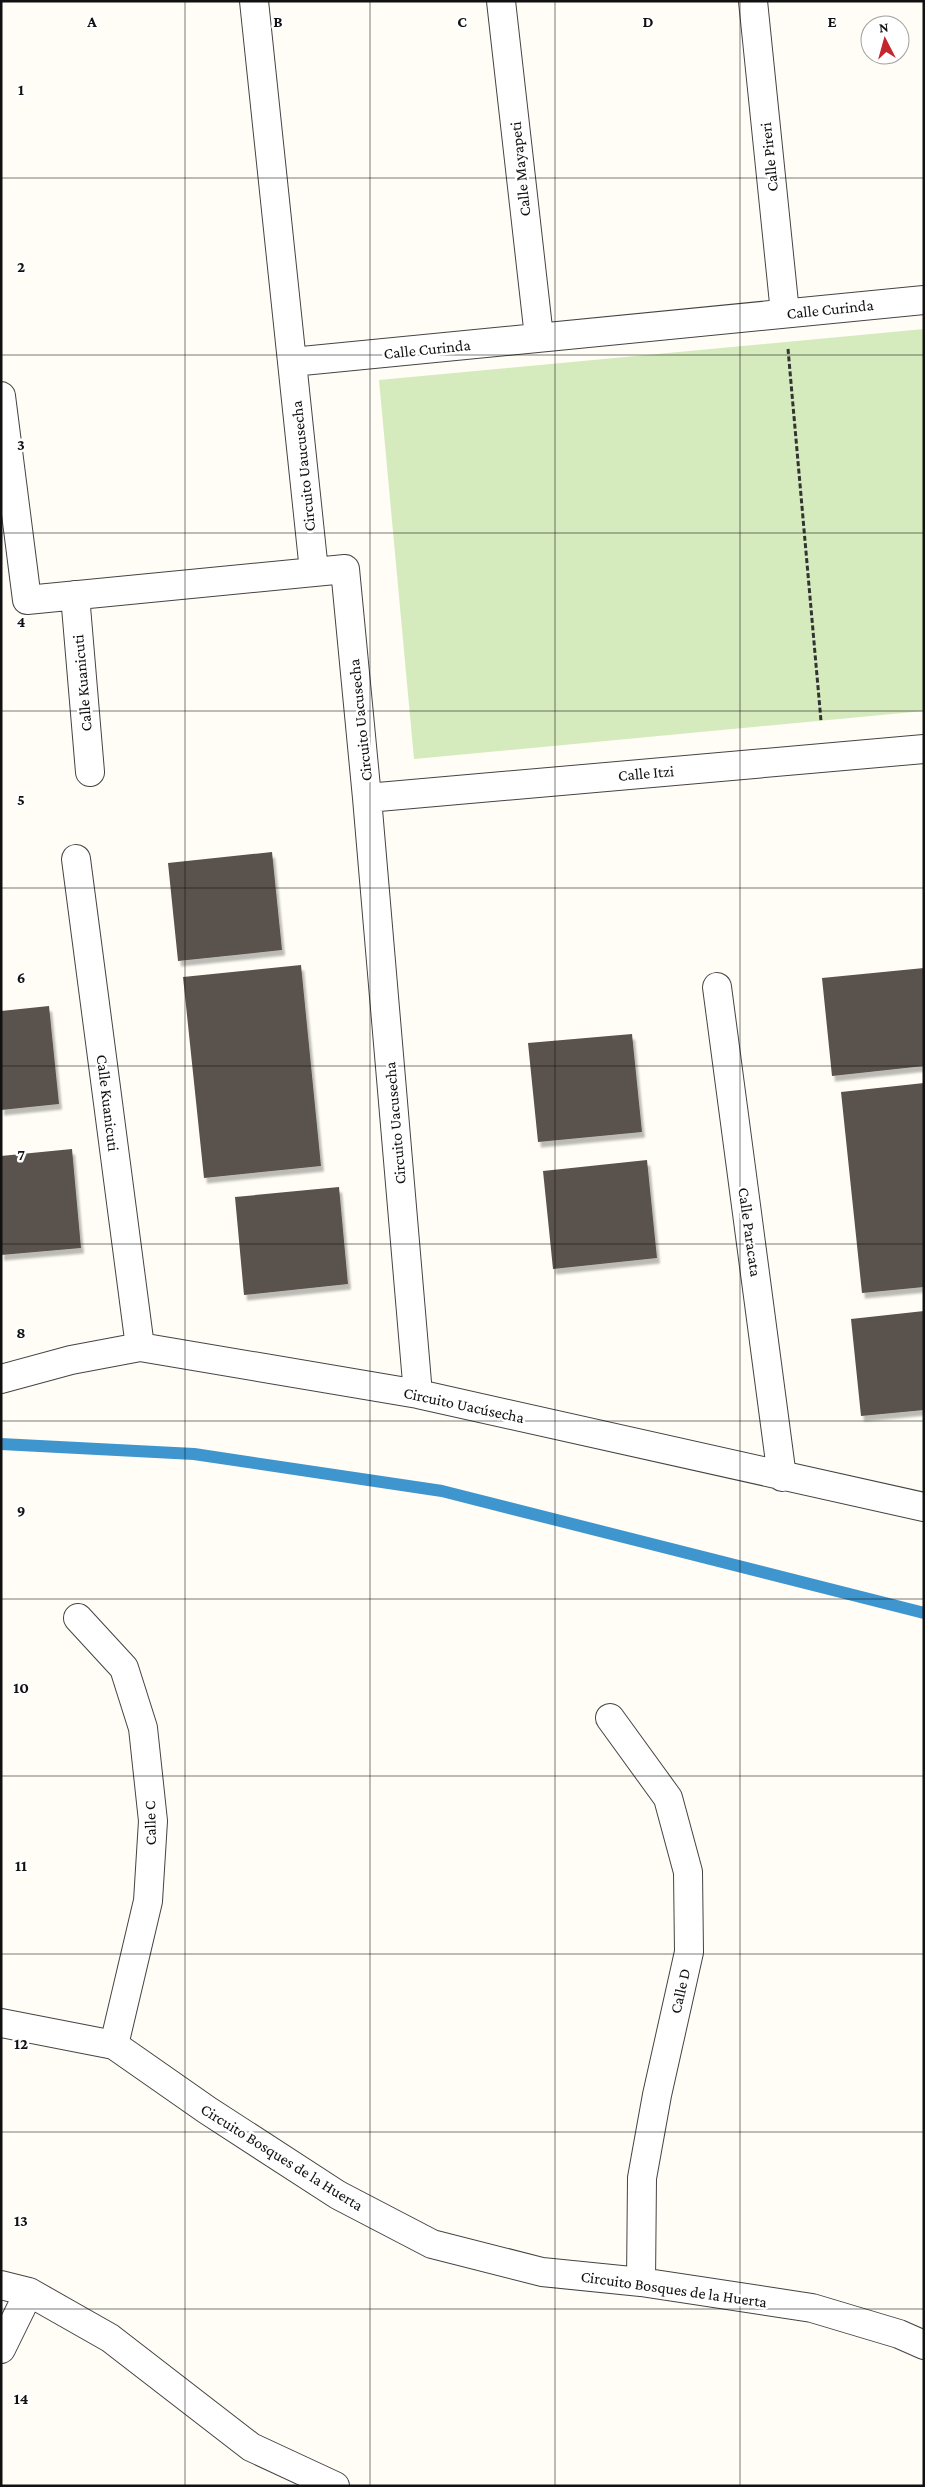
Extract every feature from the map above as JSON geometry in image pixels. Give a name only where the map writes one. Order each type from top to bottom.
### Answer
[{"type":"street","points":[[254,1],[292,362]]},
{"type":"street","name":"Calle Mayapeti","points":[[502,1],[539,338]]},
{"type":"street","name":"Calle Pireri","points":[[753,1],[785,313]]},
{"type":"street","name":"Calle Curinda","points":[[292,362],[924,300]]},
{"type":"street","name":"Circuito Uaucusecha","points":[[292,362],[314,571]]},
{"type":"street","name":"Circuito Uacusecha","points":[[1,396],[27,600],[345,569],[367,798],[418,1394]]},
{"type":"street","name":"Calle Kuanicuti","points":[[75,595],[90,772]]},
{"type":"street","name":"Calle Itzi","points":[[367,798],[924,749]]},
{"type":"street","name":"Calle Kuanicuti","points":[[76,859],[140,1347]]},
{"type":"street","name":"Calle Paracata","points":[[717,987],[782,1477]]},
{"type":"street","name":"Circuito Uacúsecha","points":[[1,1379],[71,1360],[140,1347],[418,1394],[782,1477],[924,1507]]},
{"type":"street","name":"Calle C","points":[[78,1618],[124,1668],[142,1728],[153,1821],[148,1901],[114,2044]]},
{"type":"street","name":"Calle D","points":[[610,1718],[668,1798],[688,1872],[689,1952],[657,2095],[642,2178],[640,2282]]},
{"type":"street","name":"Circuito Bosques de la Huerta","points":[[1,2023],[114,2044],[207,2110],[338,2196],[432,2244],[542,2272],[640,2282],[812,2308],[899,2334],[924,2345]]},
{"type":"street","points":[[1,2285],[29,2292],[110,2338],[251,2447],[335,2486]]},
{"type":"street","points":[[1,2349],[29,2292]]},
{"type":"path","points":[[785,313],[824,758]]},
{"type":"green space","points":[[924,329],[924,711],[414,759],[379,380]]},
{"type":"building","points":[[272,852],[282,950],[178,961],[168,863]]},
{"type":"building","points":[[301,965],[321,1166],[204,1178],[183,977]]},
{"type":"building","points":[[924,968],[924,1066],[832,1076],[822,978]]},
{"type":"building","points":[[49,1006],[59,1104],[1,1110],[1,1011]]},
{"type":"building","points":[[632,1034],[642,1132],[538,1142],[528,1043]]},
{"type":"building","points":[[924,1083],[924,1287],[862,1293],[841,1092]]},
{"type":"building","points":[[72,1149],[81,1248],[1,1255],[1,1156]]},
{"type":"building","points":[[647,1160],[657,1258],[553,1269],[543,1171]]},
{"type":"building","points":[[339,1187],[348,1284],[244,1295],[235,1197]]},
{"type":"building","points":[[924,1311],[924,1410],[861,1416],[851,1319]]},
{"type":"waterway","points":[[1,1444],[194,1454],[442,1491],[924,1613]]}]
